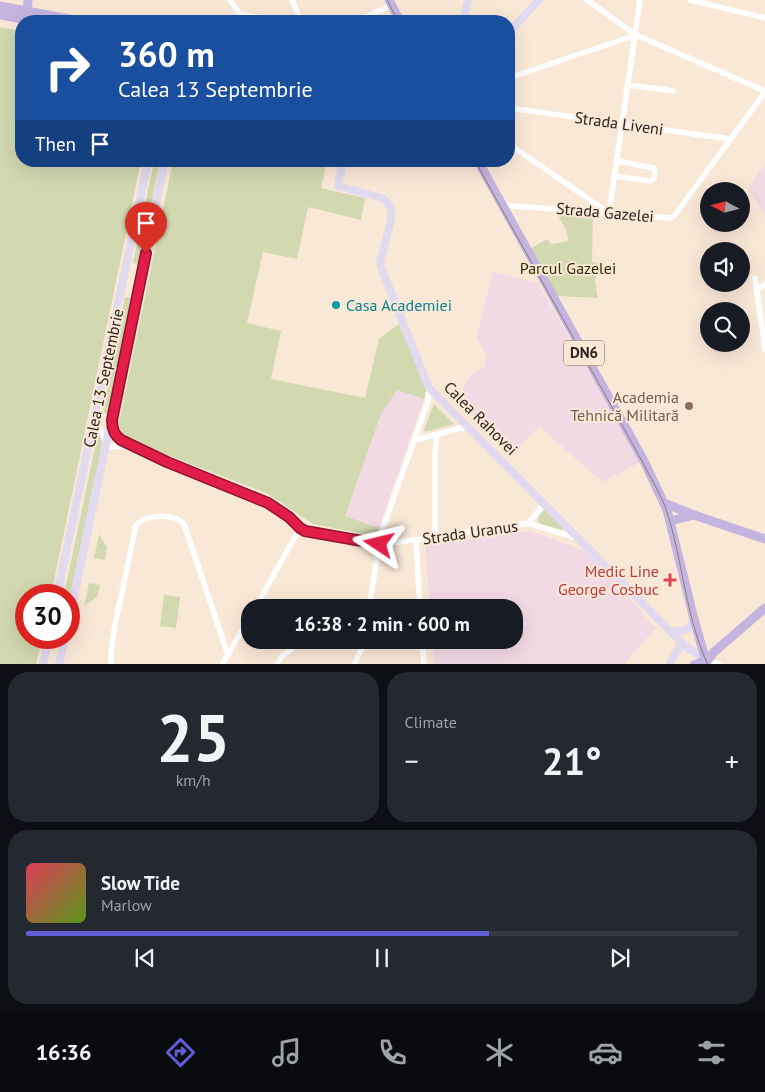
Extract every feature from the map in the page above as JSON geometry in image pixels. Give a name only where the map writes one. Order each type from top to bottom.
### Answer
[{"type":"main road","points":[[28,0],[30,15]]},
{"type":"main road","points":[[464,15],[468,0]]},
{"type":"main road","points":[[515,26],[539,0]]},
{"type":"main road","points":[[390,3],[397,15]]},
{"type":"main road","points":[[0,6],[25,15]]},
{"type":"main road","points":[[0,15],[15,16]]},
{"type":"main road","name":"Calea 13 Septembrie","points":[[59,584],[147,167]]},
{"type":"main road","name":"Calea 13 Septembrie","points":[[77,584],[164,167]]},
{"type":"main road","name":"Calea Rahovei","points":[[342,167],[338,186],[382,198],[391,210],[381,266],[430,388],[692,652],[708,663]]},
{"type":"main road","name":"DN6","points":[[481,167],[644,462],[664,503],[694,619],[708,663]]},
{"type":"main road","points":[[125,270],[142,274]]},
{"type":"main road","points":[[120,293],[137,296]]},
{"type":"main road","points":[[664,503],[765,539]]},
{"type":"main road","points":[[670,521],[694,515]]},
{"type":"main road","points":[[694,664],[708,663],[765,608]]},
{"type":"main road","points":[[672,631],[686,631],[694,619]]},
{"type":"main road","points":[[669,664],[682,642]]},
{"type":"main road","points":[[43,664],[46,649]]},
{"type":"main road","points":[[59,664],[62,649]]},
{"type":"street","points":[[230,0],[240,14],[245,15]]},
{"type":"street","points":[[292,0],[298,15]]},
{"type":"street","points":[[587,0],[636,35],[765,91]]},
{"type":"street","points":[[515,148],[609,213],[640,0]]},
{"type":"street","points":[[690,0],[765,18]]},
{"type":"street","points":[[374,15],[390,3]]},
{"type":"street","points":[[515,76],[636,35]]},
{"type":"street","points":[[628,85],[673,91]]},
{"type":"street","name":"Strada Gazelei","points":[[502,205],[670,218],[675,216],[765,91]]},
{"type":"street","name":"Strada Liveni","points":[[515,109],[730,139]]},
{"type":"street","points":[[615,176],[649,181],[654,179],[654,168],[617,161]]},
{"type":"street","points":[[755,278],[756,290],[763,314],[765,349]]},
{"type":"street","points":[[756,290],[765,284]]},
{"type":"street","points":[[370,599],[379,544],[387,515],[415,440],[428,401],[430,388]]},
{"type":"street","name":"Strada Uranus","points":[[112,420],[113,430],[118,438],[135,448],[268,503],[289,517],[300,528],[310,532],[379,544],[528,524],[579,538]]},
{"type":"street","points":[[94,421],[102,432],[106,446]]},
{"type":"street","points":[[415,440],[468,426]]},
{"type":"street","points":[[435,537],[435,453],[437,435]]},
{"type":"street","name":"Strada Uranus","points":[[106,446],[135,448]]},
{"type":"street","name":"Strada Uranus","points":[[528,524],[545,504]]},
{"type":"street","points":[[110,664],[116,623],[136,525],[143,520],[155,518],[176,518],[184,524],[228,655]]},
{"type":"street","points":[[260,599],[300,528]]},
{"type":"street","points":[[416,540],[419,599]]},
{"type":"street","points":[[222,664],[241,632]]},
{"type":"street","points":[[277,664],[292,649]]},
{"type":"street","points":[[354,664],[360,649]]},
{"type":"street","points":[[423,649],[424,664]]},
{"type":"street","points":[[708,663],[721,664]]},
{"type":"shaded area","points":[[765,164],[765,216],[750,192],[750,186]]},
{"type":"shaded area","points":[[493,272],[537,282],[641,462],[602,482],[539,426],[514,452],[457,402],[470,375],[484,367],[487,355],[476,338]]},
{"type":"shaded area","points":[[397,389],[424,399],[379,528],[345,516],[381,414]]},
{"type":"shaded area","points":[[530,531],[587,551],[656,628],[624,664],[434,664],[433,649],[523,649],[523,599],[429,599],[425,546]]},
{"type":"green space","points":[[0,27],[15,30],[15,167],[140,167],[53,584],[15,584],[15,649],[39,649],[36,664],[0,664]]},
{"type":"green space","points":[[153,167],[159,167],[139,264],[133,263]]},
{"type":"green space","points":[[172,167],[326,167],[321,188],[365,198],[361,220],[308,207],[297,259],[263,252],[247,323],[281,331],[271,379],[365,398],[379,339],[399,324],[427,388],[424,399],[397,390],[381,414],[345,516],[379,528],[375,536],[313,524],[268,494],[121,437],[118,434]]},
{"type":"green space","name":"Parcul Gazelei","points":[[560,208],[593,211],[592,262],[598,263],[595,281],[598,298],[556,296],[530,249],[547,239],[551,244],[569,241],[559,217]]},
{"type":"green space","points":[[125,297],[130,298],[126,329],[108,414],[103,412]]},
{"type":"green space","points":[[434,404],[454,424],[425,432],[424,429]]},
{"type":"green space","points":[[100,436],[103,440],[72,584],[66,584],[97,438]]},
{"type":"green space","points":[[546,510],[564,526],[561,531],[538,523],[539,514]]},
{"type":"green space","points":[[99,534],[107,547],[105,560],[94,558]]},
{"type":"green space","points":[[89,583],[100,585],[97,597],[84,606]]},
{"type":"green space","points":[[164,595],[180,597],[176,628],[160,626]]},
{"type":"tram line","points":[[387,0],[395,15]]},
{"type":"tram line","points":[[478,167],[661,497],[672,528],[694,627],[708,664]]},
{"type":"place","name":"Casa Academiei","points":[[336,305]]},
{"type":"place","name":"Academia Tehnică Militară","points":[[689,406]]},
{"type":"place","name":"Medic Line George Cosbuc","points":[[670,580]]},
{"type":"route","points":[[146,253],[112,420],[116,436],[135,448],[268,503],[279,509],[305,531],[379,544]]}]
